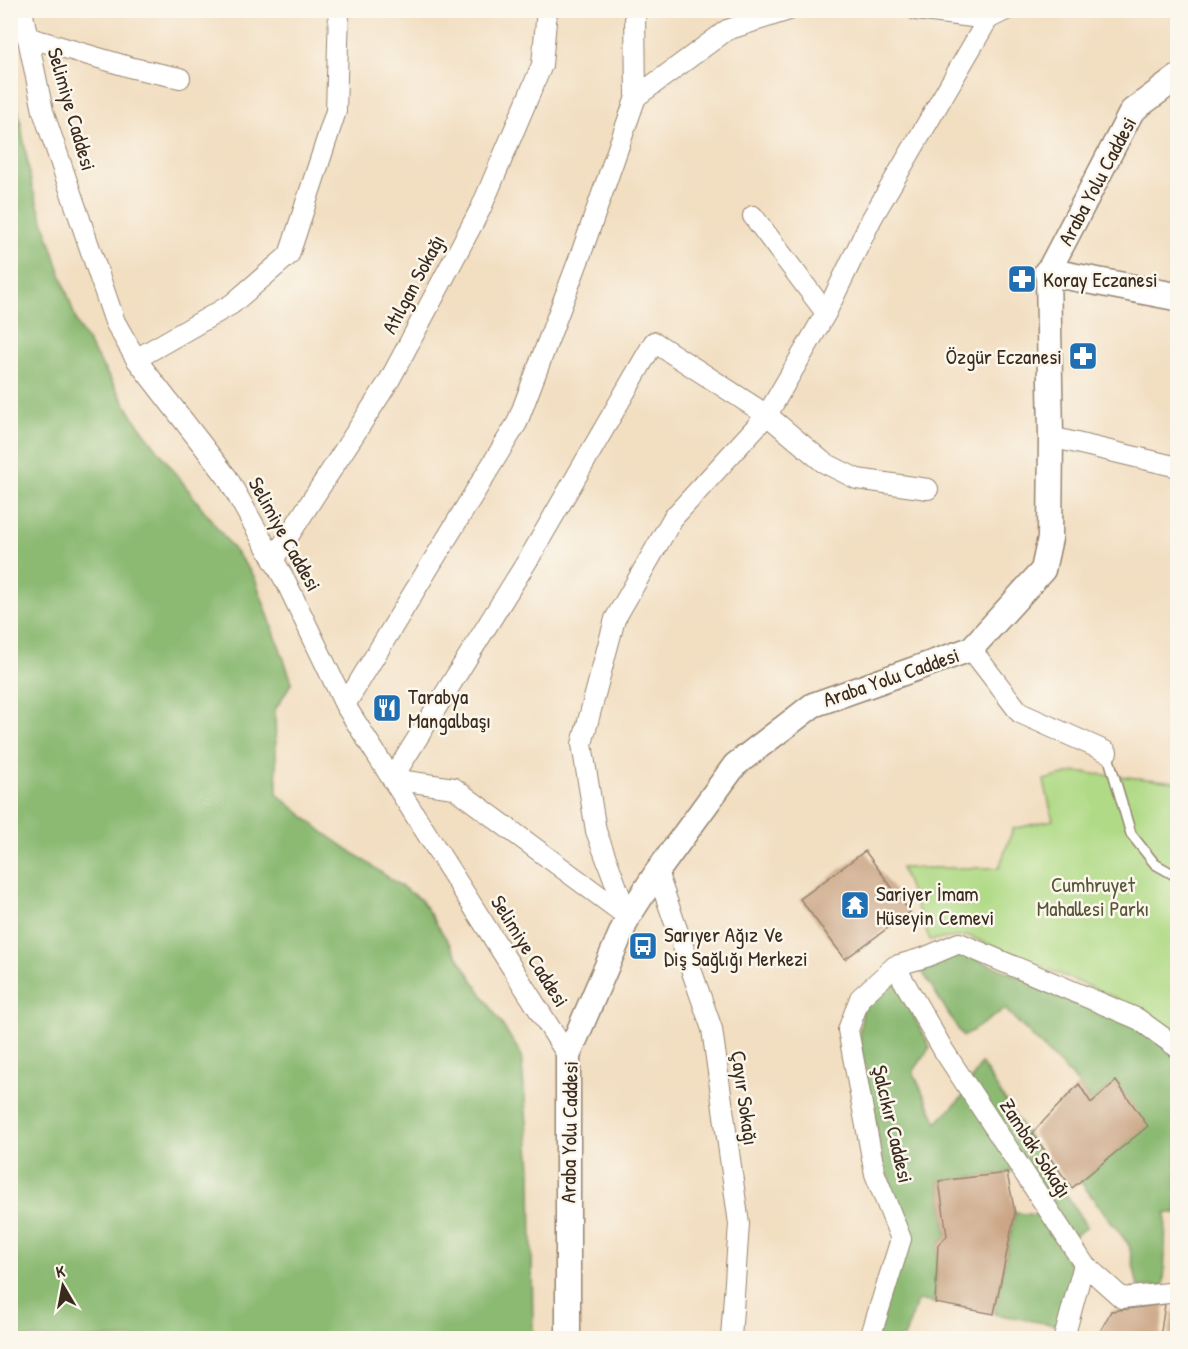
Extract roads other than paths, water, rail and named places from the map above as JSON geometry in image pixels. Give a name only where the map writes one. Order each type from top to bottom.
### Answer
[{"type":"main road","points":[[1048,273],[1178,297]]},
{"type":"street","name":"Selimiye Caddesi","points":[[22,10],[43,111],[115,322],[136,359],[227,477],[287,584],[345,705],[568,1056]]},
{"type":"street","points":[[136,359],[232,304],[289,255],[336,111],[339,10]]},
{"type":"street","name":"Atılgan Sokağı","points":[[273,560],[388,381],[481,208],[542,65],[547,10]]},
{"type":"street","points":[[345,705],[516,423],[582,251],[636,97],[635,10]]},
{"type":"street","points":[[636,97],[727,30],[789,10]]},
{"type":"street","points":[[916,10],[988,19]]},
{"type":"street","points":[[628,917],[596,831],[582,744],[615,619],[673,518],[767,415],[826,313],[872,218],[988,19],[1006,10]]},
{"type":"street","points":[[27,37],[133,68],[180,78]]},
{"type":"street","name":"Araba Yolu Caddesi","points":[[568,1338],[568,1056],[628,917],[657,872],[735,765],[813,705],[971,649],[1043,570],[1050,538],[1048,273],[1132,111],[1178,77]]},
{"type":"street","points":[[753,216],[826,313]]},
{"type":"street","points":[[628,917],[454,788],[392,779],[531,555],[654,342],[767,415],[823,462],[857,479],[928,489]]},
{"type":"street","points":[[1051,437],[1178,467]]},
{"type":"street","points":[[971,649],[1020,712],[1107,752]]},
{"type":"street","name":"Çayır Sokağı","points":[[657,872],[712,1029],[739,1224],[731,1338]]},
{"type":"street","points":[[895,966],[926,957],[959,943],[1138,1019],[1178,1048]]},
{"type":"street","name":"Zambak Sokağı","points":[[895,966],[944,1051],[1084,1264],[1122,1298],[1178,1292]]},
{"type":"street","name":"Şalcıkır Caddesi","points":[[870,1338],[901,1239],[875,1174],[848,1030],[860,998],[895,966]]},
{"type":"street","points":[[1064,1338],[1084,1264]]},
{"type":"lane","points":[[1107,752],[1131,834],[1155,864],[1178,877]]},
{"type":"place","name":"Koray Eczanesi","points":[[1022,279]]},
{"type":"place","name":"Özgür Eczanesi","points":[[1083,356]]},
{"type":"place","name":"Tarabya Mangalbaşı","points":[[387,708]]},
{"type":"place","name":"Sariyer İmam Hüseyin Cemevi","points":[[855,905]]},
{"type":"place","name":"Sarıyer Ağız Ve Diş Sağlığı Merkezi","points":[[643,946]]},
{"type":"park label","name":"Cumhruyet Mahallesi Parkı","points":[[1093,896]]}]
